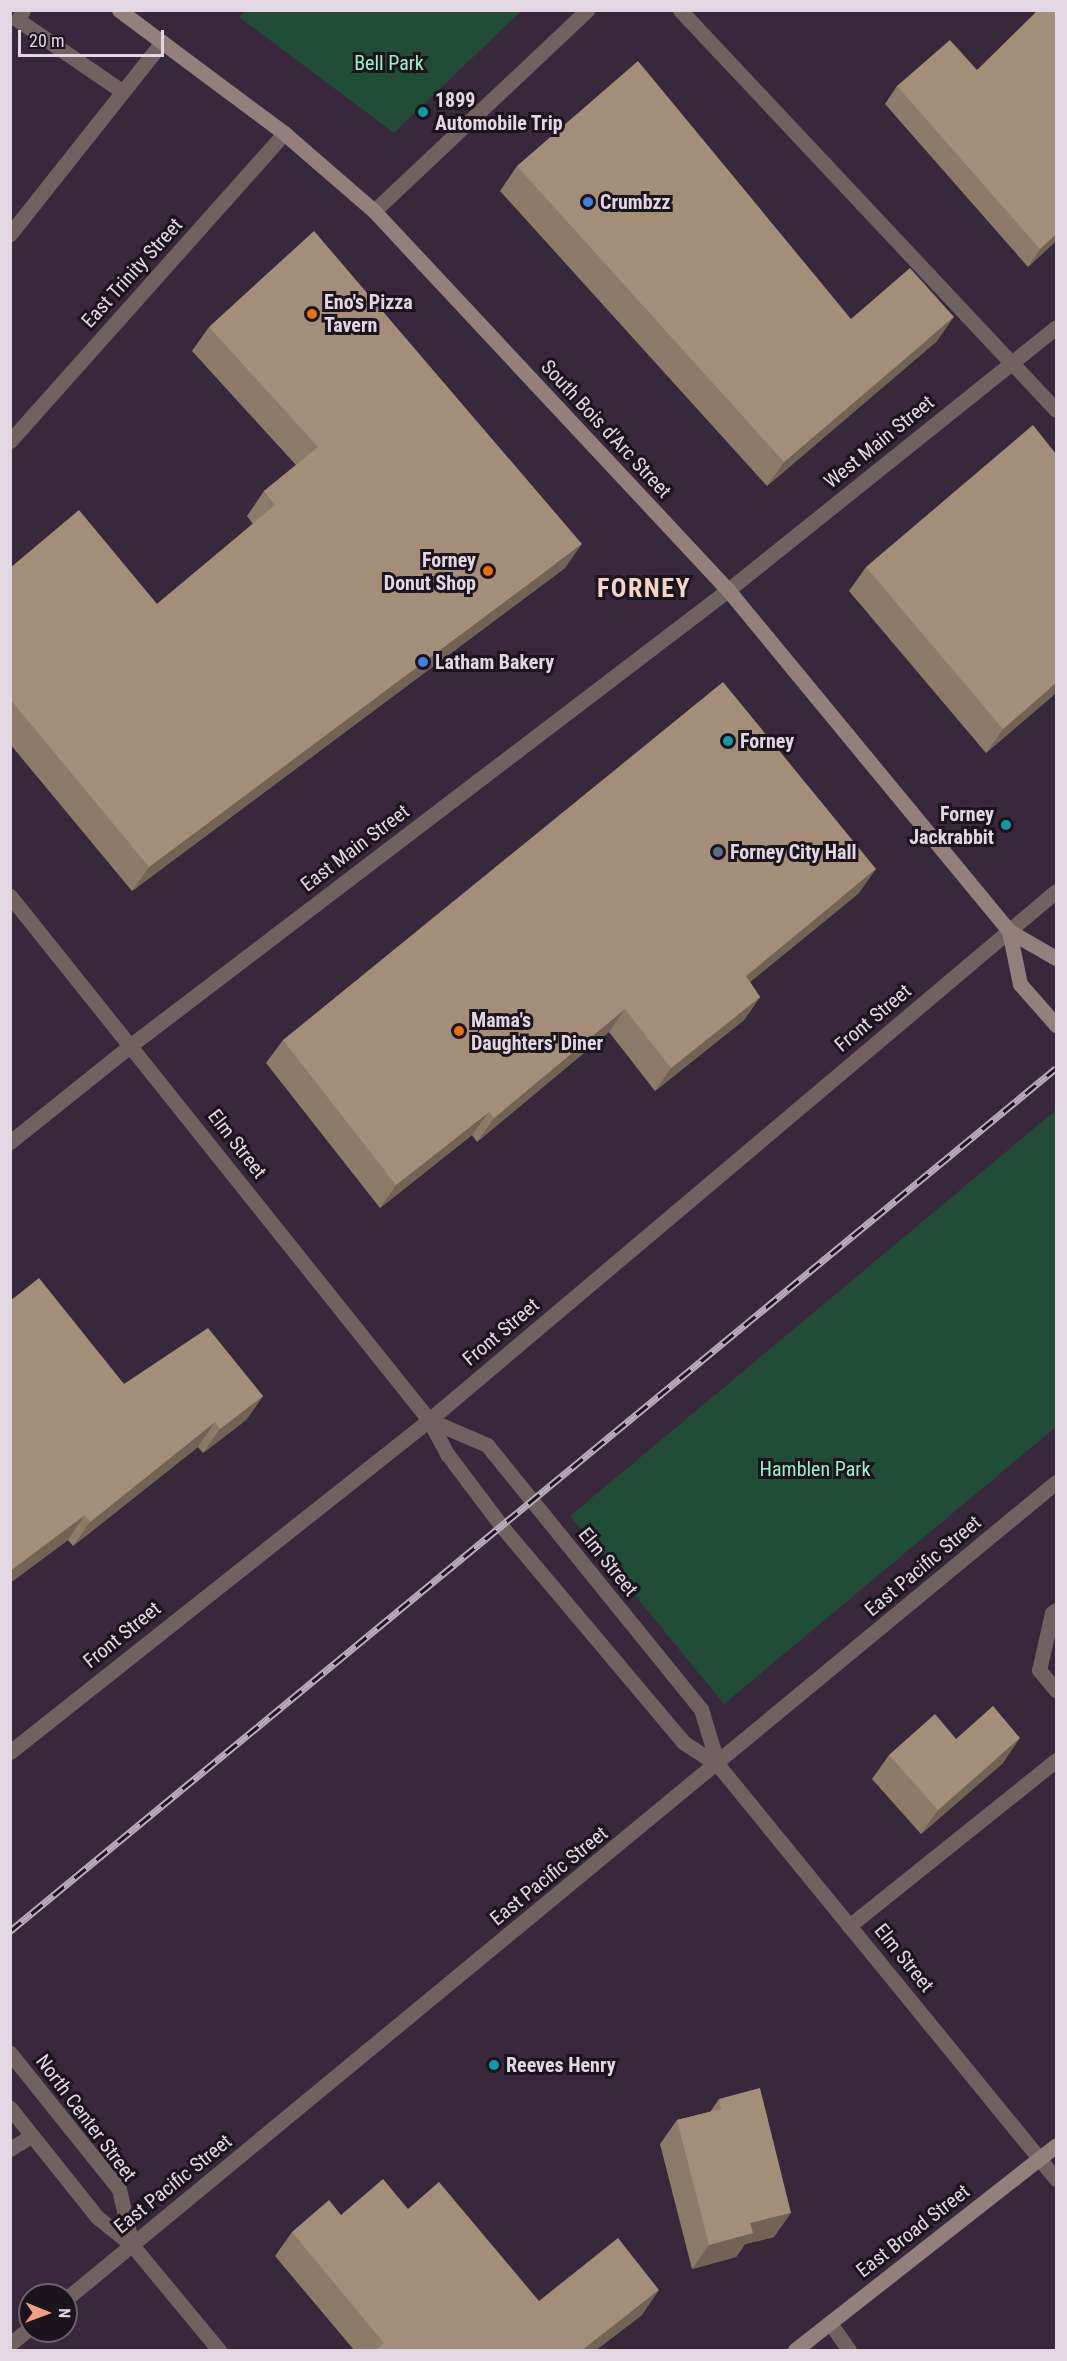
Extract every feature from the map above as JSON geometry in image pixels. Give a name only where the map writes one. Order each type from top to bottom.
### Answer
[{"type":"main road","name":"South Bois d'Arc Street","points":[[119,10],[284,133],[374,211],[728,591],[1009,931],[1056,958]]},
{"type":"main road","name":"South Bois d'Arc Street","points":[[1009,931],[1020,984],[1056,1025]]},
{"type":"main road","name":"East Broad Street","points":[[795,2350],[1056,2145]]},
{"type":"street","points":[[374,211],[586,10]]},
{"type":"street","points":[[680,10],[1056,410]]},
{"type":"street","points":[[20,15],[123,92]]},
{"type":"street","points":[[10,234],[162,42]]},
{"type":"street","name":"East Trinity Street","points":[[10,441],[284,133]]},
{"type":"street","name":"West Main Street","points":[[728,591],[1056,327]]},
{"type":"street","name":"East Main Street","points":[[10,1142],[131,1045],[728,591]]},
{"type":"street","name":"Front Street","points":[[10,1752],[429,1420],[1056,891]]},
{"type":"street","name":"Elm Street","points":[[10,896],[429,1420],[448,1455],[510,1537],[683,1742],[718,1765],[1056,2179]]},
{"type":"street","name":"Elm Street","points":[[429,1420],[487,1445],[701,1709],[718,1765]]},
{"type":"street","name":"East Pacific Street","points":[[78,2289],[718,1765],[1056,1482]]},
{"type":"street","points":[[1056,1610],[1052,1613],[1039,1670],[1056,1690]]},
{"type":"street","points":[[849,1926],[1056,1760]]},
{"type":"street","name":"North Center Street","points":[[10,2053],[119,2189],[132,2245]]},
{"type":"street","name":"North Center Street","points":[[10,2108],[97,2217],[132,2245],[219,2350]]},
{"type":"street","points":[[10,2149],[31,2136]]},
{"type":"street","points":[[830,2323],[849,2350]]},
{"type":"green space","name":"Bell Park","points":[[246,11],[521,11],[394,133],[239,17]]},
{"type":"green space","name":"Hamblen Park","points":[[1056,1110],[1056,1427],[724,1704],[570,1516]]},
{"type":"building","points":[[1038,10],[1056,10],[1056,234],[1040,249],[897,86],[950,40],[977,70]]},
{"type":"building","points":[[638,61],[851,319],[910,268],[954,317],[784,462],[517,166]]},
{"type":"building","points":[[314,231],[582,544],[149,867],[10,699],[10,568],[79,510],[157,604],[275,505],[264,491],[318,447],[209,327]]},
{"type":"building","points":[[1033,425],[1056,454],[1056,683],[1003,729],[866,567]]},
{"type":"building","points":[[723,682],[876,869],[746,976],[760,997],[671,1068],[625,1009],[494,1118],[489,1112],[396,1185],[283,1040]]},
{"type":"building","points":[[39,1278],[124,1384],[208,1328],[263,1396],[220,1429],[215,1422],[90,1522],[85,1515],[10,1571],[10,1301]]},
{"type":"building","points":[[993,1706],[1020,1738],[938,1810],[889,1755],[935,1714],[956,1739]]},
{"type":"building","points":[[760,2088],[791,2213],[750,2223],[753,2233],[709,2245],[677,2120],[721,2109],[719,2099]]},
{"type":"building","points":[[383,2179],[408,2209],[439,2182],[539,2301],[618,2238],[659,2290],[582,2350],[376,2350],[384,2343],[292,2232],[329,2200],[341,2215]]},
{"type":"railway","points":[[10,1931],[1056,1068]]},
{"type":"place","name":"1899 Automobile Trip","points":[[423,112]]},
{"type":"place","name":"Crumbzz","points":[[588,202]]},
{"type":"place","name":"Eno's Pizza Tavern","points":[[312,314]]},
{"type":"place","name":"Forney Donut Shop","points":[[488,571]]},
{"type":"place","name":"Latham Bakery","points":[[423,662]]},
{"type":"place","name":"Forney","points":[[728,741]]},
{"type":"place","name":"Forney Jackrabbit","points":[[1006,825]]},
{"type":"place","name":"Forney City Hall","points":[[718,852]]},
{"type":"place","name":"Mama's Daughters' Diner","points":[[459,1031]]},
{"type":"place","name":"Reeves Henry","points":[[494,2065]]},
{"type":"district","name":"FORNEY","points":[[644,589]]}]
